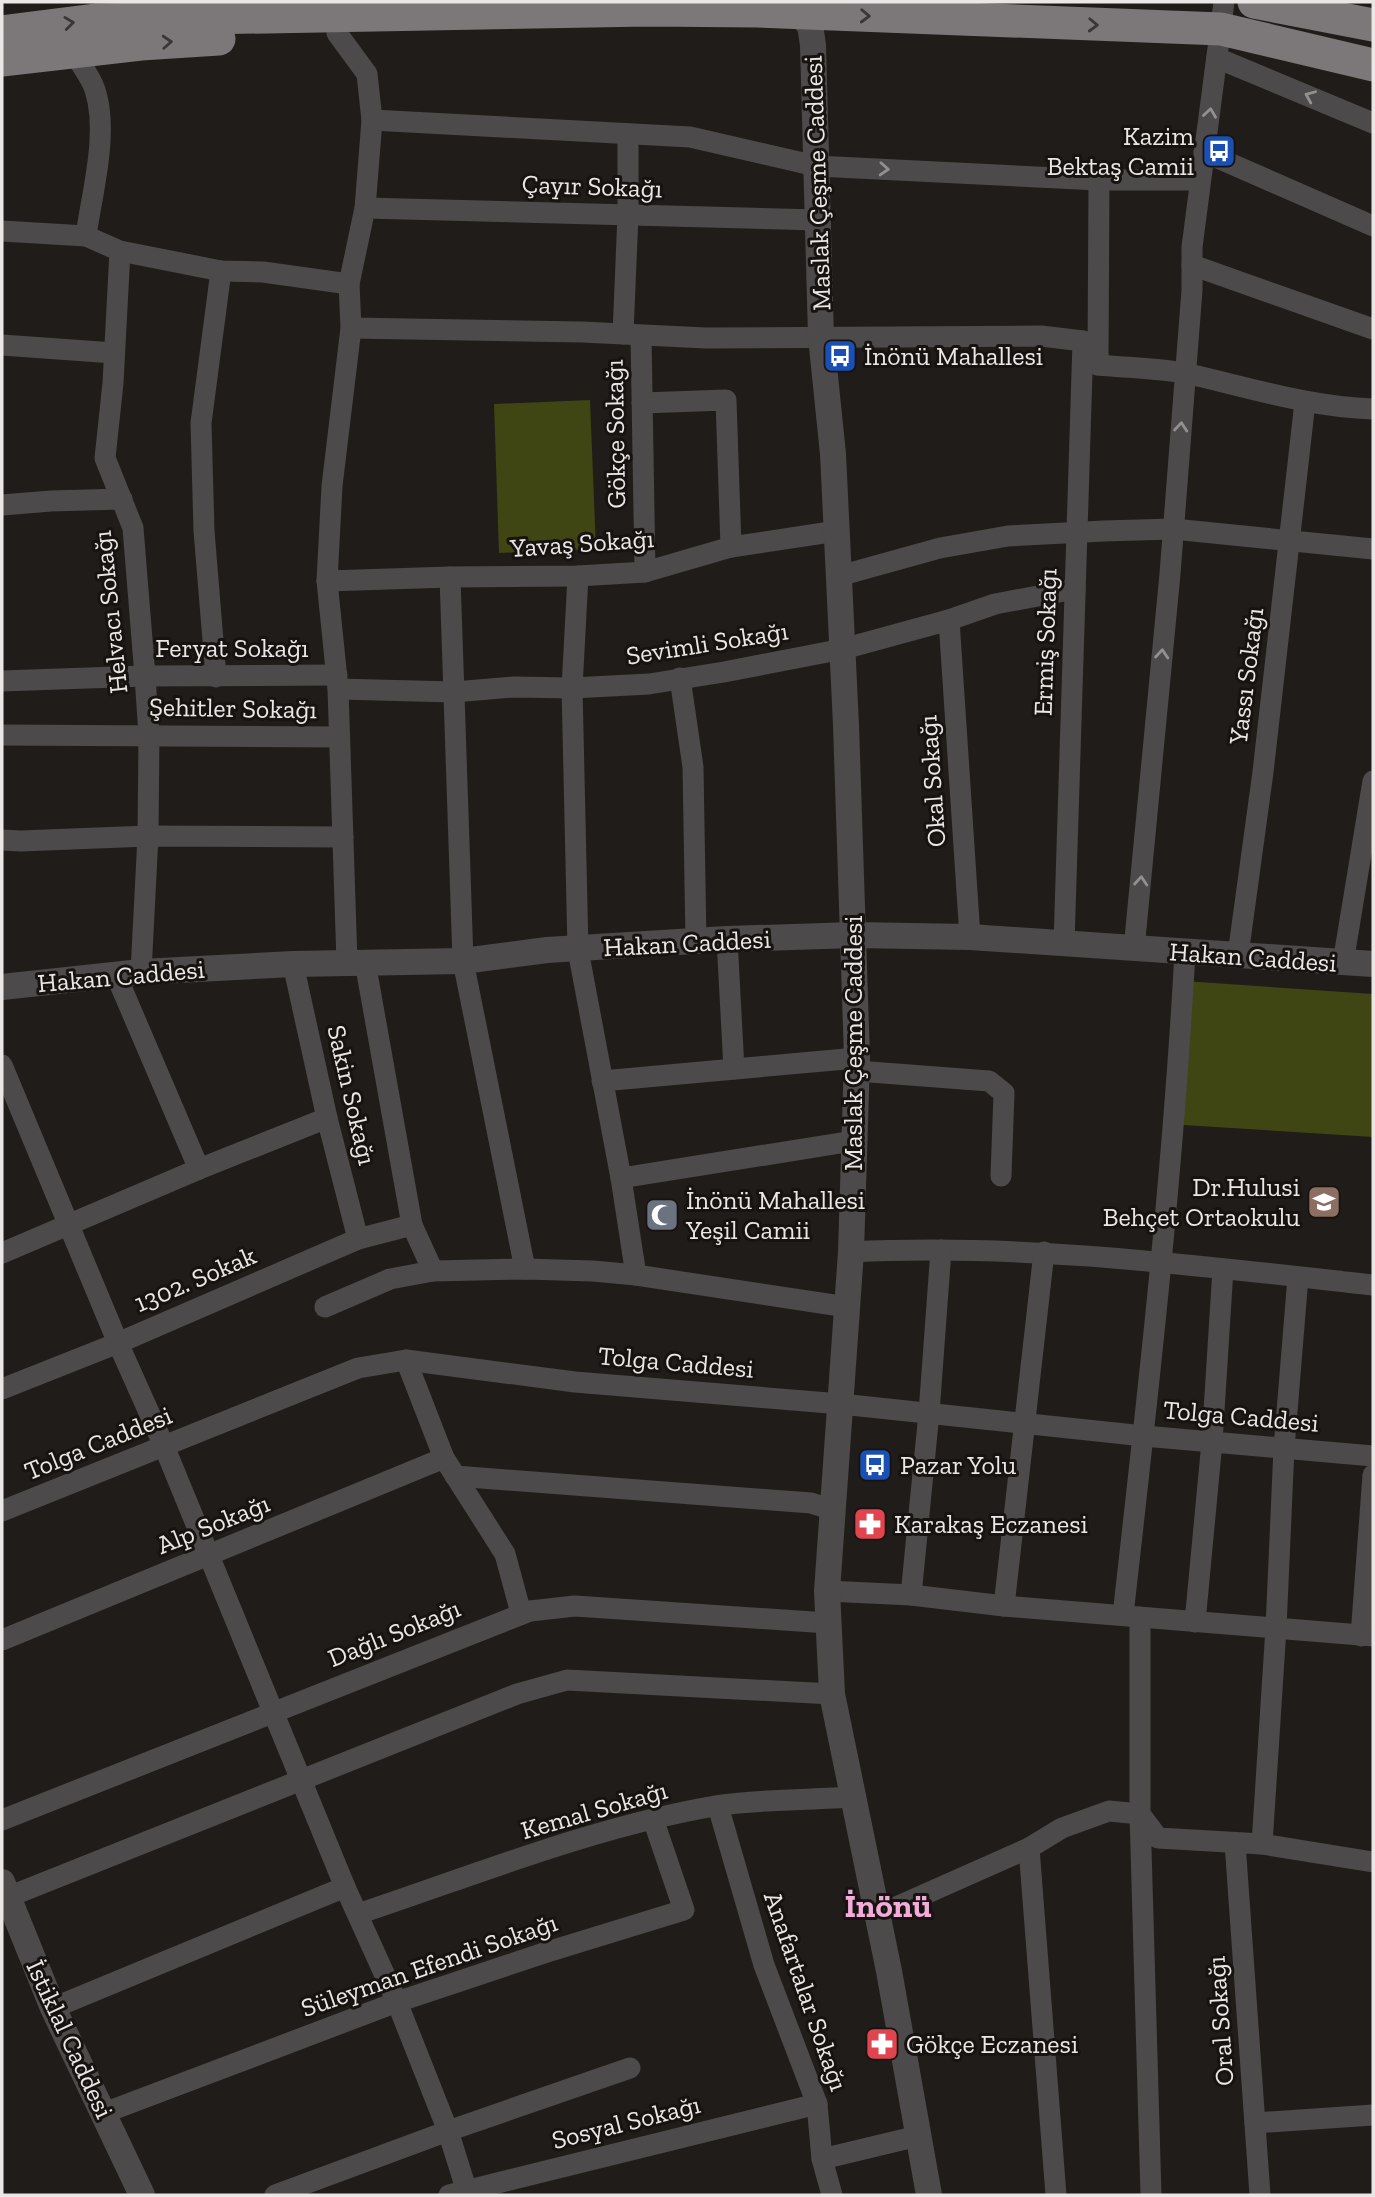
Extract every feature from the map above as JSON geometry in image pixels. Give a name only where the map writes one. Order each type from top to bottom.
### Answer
[{"type":"main road","points":[[1254,2],[1373,24]]},
{"type":"main road","points":[[1337,2],[1373,24]]},
{"type":"main road","points":[[2,32],[95,20],[686,6],[797,13],[1221,29],[1373,65]]},
{"type":"main road","points":[[2,60],[141,44],[360,32],[434,14]]},
{"type":"street","name":"Maslak Çeşme Caddesi","points":[[797,13],[812,30],[821,337],[834,454],[857,1064],[851,1252],[827,1591],[832,1694],[878,1915],[929,2195]]},
{"type":"street","points":[[1134,949],[1173,529],[1200,180],[1221,29],[1373,123]]},
{"type":"street","points":[[337,33],[367,75],[372,120],[365,208],[349,284],[351,328],[332,486],[327,581],[338,682],[343,838],[356,962],[412,1225],[433,1271]]},
{"type":"street","points":[[74,53],[95,88],[100,110],[100,138],[86,236]]},
{"type":"street","points":[[372,120],[690,137],[816,166],[1099,180],[1200,180]]},
{"type":"street","name":"Gökçe Sokağı","points":[[628,134],[632,335],[642,403],[645,572]]},
{"type":"street","points":[[1204,152],[1373,226]]},
{"type":"street","points":[[1098,365],[1099,180]]},
{"type":"street","name":"Çayır Sokağı","points":[[365,208],[817,220]]},
{"type":"street","points":[[2,231],[86,236],[120,251],[221,271],[263,272],[349,284]]},
{"type":"street","name":"Helvacı Sokağı","points":[[120,251],[105,458],[132,528],[149,735],[149,836],[129,974]]},
{"type":"street","points":[[1192,265],[1373,329]]},
{"type":"street","points":[[216,677],[204,531],[201,423],[221,271]]},
{"type":"street","points":[[351,328],[632,335],[1041,336],[1083,341],[1098,365]]},
{"type":"street","name":"Ermiş Sokağı","points":[[1064,944],[1083,341]]},
{"type":"street","points":[[2,345],[114,353]]},
{"type":"street","points":[[1098,365],[1186,373],[1305,402],[1339,408],[1373,409]]},
{"type":"street","points":[[642,403],[726,400],[731,547]]},
{"type":"street","name":"Yassı Sokağı","points":[[1238,956],[1263,772],[1305,402]]},
{"type":"street","points":[[2,505],[122,499]]},
{"type":"street","points":[[839,576],[940,548],[1008,536],[1077,532],[1173,529],[1373,549]]},
{"type":"street","name":"Yavaş Sokağı","points":[[327,581],[578,576],[645,572],[731,547],[837,531]]},
{"type":"street","points":[[578,576],[572,688],[578,950],[621,1178],[636,1275]]},
{"type":"street","points":[[450,577],[463,961],[525,1269]]},
{"type":"street","name":"Sevimli Sokağı","points":[[338,682],[454,692],[514,687],[572,688],[649,684],[843,649],[949,620],[995,604],[1075,589]]},
{"type":"street","name":"Okal Sokağı","points":[[949,620],[970,937]]},
{"type":"street","name":"Feryat Sokağı","points":[[2,681],[145,676],[338,682]]},
{"type":"street","points":[[680,678],[693,767],[696,942]]},
{"type":"street","name":"Şehitler Sokağı","points":[[2,734],[338,737]]},
{"type":"street","points":[[1343,962],[1373,781]]},
{"type":"street","points":[[2,840],[149,836],[343,838]]},
{"type":"street","name":"Hakan Caddesi","points":[[2,987],[129,974],[293,964],[463,961],[547,950],[727,939],[854,935],[970,937],[1373,964]]},
{"type":"street","points":[[727,939],[734,1069]]},
{"type":"street","points":[[1151,2195],[1140,1814],[1131,1616],[1144,1436],[1174,1131],[1185,952]]},
{"type":"street","name":"Sakin Sokağı","points":[[293,964],[327,1118],[358,1238]]},
{"type":"street","points":[[129,974],[199,1169]]},
{"type":"street","points":[[602,1081],[734,1069],[857,1064],[989,1080],[1004,1093],[1001,1176]]},
{"type":"street","points":[[2,1065],[210,1556],[345,1887],[397,2002],[448,2131],[461,2193]]},
{"type":"street","points":[[2,1253],[327,1118]]},
{"type":"street","points":[[621,1178],[853,1141]]},
{"type":"street","name":"1302. Sokak","points":[[2,1388],[118,1343],[358,1238],[412,1225]]},
{"type":"street","points":[[911,1595],[929,1413],[941,1250]]},
{"type":"street","points":[[851,1252],[1044,1252],[1373,1285]]},
{"type":"street","points":[[1004,1606],[1044,1252]]},
{"type":"street","points":[[325,1307],[390,1279],[433,1271],[525,1269],[636,1275],[847,1307]]},
{"type":"street","points":[[1195,1622],[1212,1442],[1223,1269]]},
{"type":"street","points":[[1262,1844],[1284,1448],[1298,1277]]},
{"type":"street","points":[[406,1360],[450,1467],[505,1554],[521,1613]]},
{"type":"street","name":"Tolga Caddesi","points":[[2,1511],[358,1368],[406,1360],[575,1382],[841,1404],[1144,1436],[1373,1456]]},
{"type":"street","name":"Alp Sokağı","points":[[2,1640],[210,1556],[450,1467],[811,1503],[833,1510]]},
{"type":"street","points":[[827,1591],[911,1595],[1004,1606],[1367,1636],[1373,1475]]},
{"type":"street","name":"Dağlı Sokağı","points":[[2,1820],[521,1613],[575,1606],[828,1623]]},
{"type":"street","points":[[5,1889],[301,1779],[517,1694],[567,1680],[832,1694]]},
{"type":"street","name":"Kemal Sokağı","points":[[358,1914],[565,1844],[653,1819],[718,1806],[853,1797]]},
{"type":"street","name":"Anafartalar Sokağı","points":[[718,1806],[764,1965],[817,2104],[827,2194]]},
{"type":"street","points":[[878,1915],[1029,1848],[1062,1828],[1108,1811],[1140,1814],[1158,1838],[1262,1844],[1373,1861]]},
{"type":"street","name":"Süleyman Efendi Sokağı","points":[[104,2113],[397,2002],[684,1910],[653,1819]]},
{"type":"street","name":"Oral Sokağı","points":[[1235,1843],[1260,2195]]},
{"type":"street","points":[[1029,1848],[1056,2195]]},
{"type":"street","points":[[53,2008],[345,1887]]},
{"type":"street","name":"İstiklal Caddesi","points":[[5,1889],[53,2008],[142,2195]]},
{"type":"street","points":[[275,2195],[630,2068]]},
{"type":"street","name":"Sosyal Sokağı","points":[[461,2193],[817,2104]]},
{"type":"street","points":[[1255,2123],[1373,2115]]},
{"type":"street","points":[[822,2159],[918,2136]]},
{"type":"green space","points":[[590,400],[596,549],[499,553],[494,404]]},
{"type":"green space","points":[[1184,981],[1373,994],[1373,1137],[1183,1125]]},
{"type":"place","name":"Kazim Bektaş Camii","points":[[1219,151]]},
{"type":"place","name":"İnönü Mahallesi","points":[[840,356]]},
{"type":"place","name":"Dr.Hulusi Behçet Ortaokulu","points":[[1324,1202]]},
{"type":"place","name":"İnönü Mahallesi Yeşil Camii","points":[[662,1215]]},
{"type":"place","name":"Pazar Yolu","points":[[875,1465]]},
{"type":"place","name":"Karakaş Eczanesi","points":[[870,1524]]},
{"type":"place","name":"Gökçe Eczanesi","points":[[882,2044]]},
{"type":"district","name":"İnönü","points":[[888,1905]]}]
